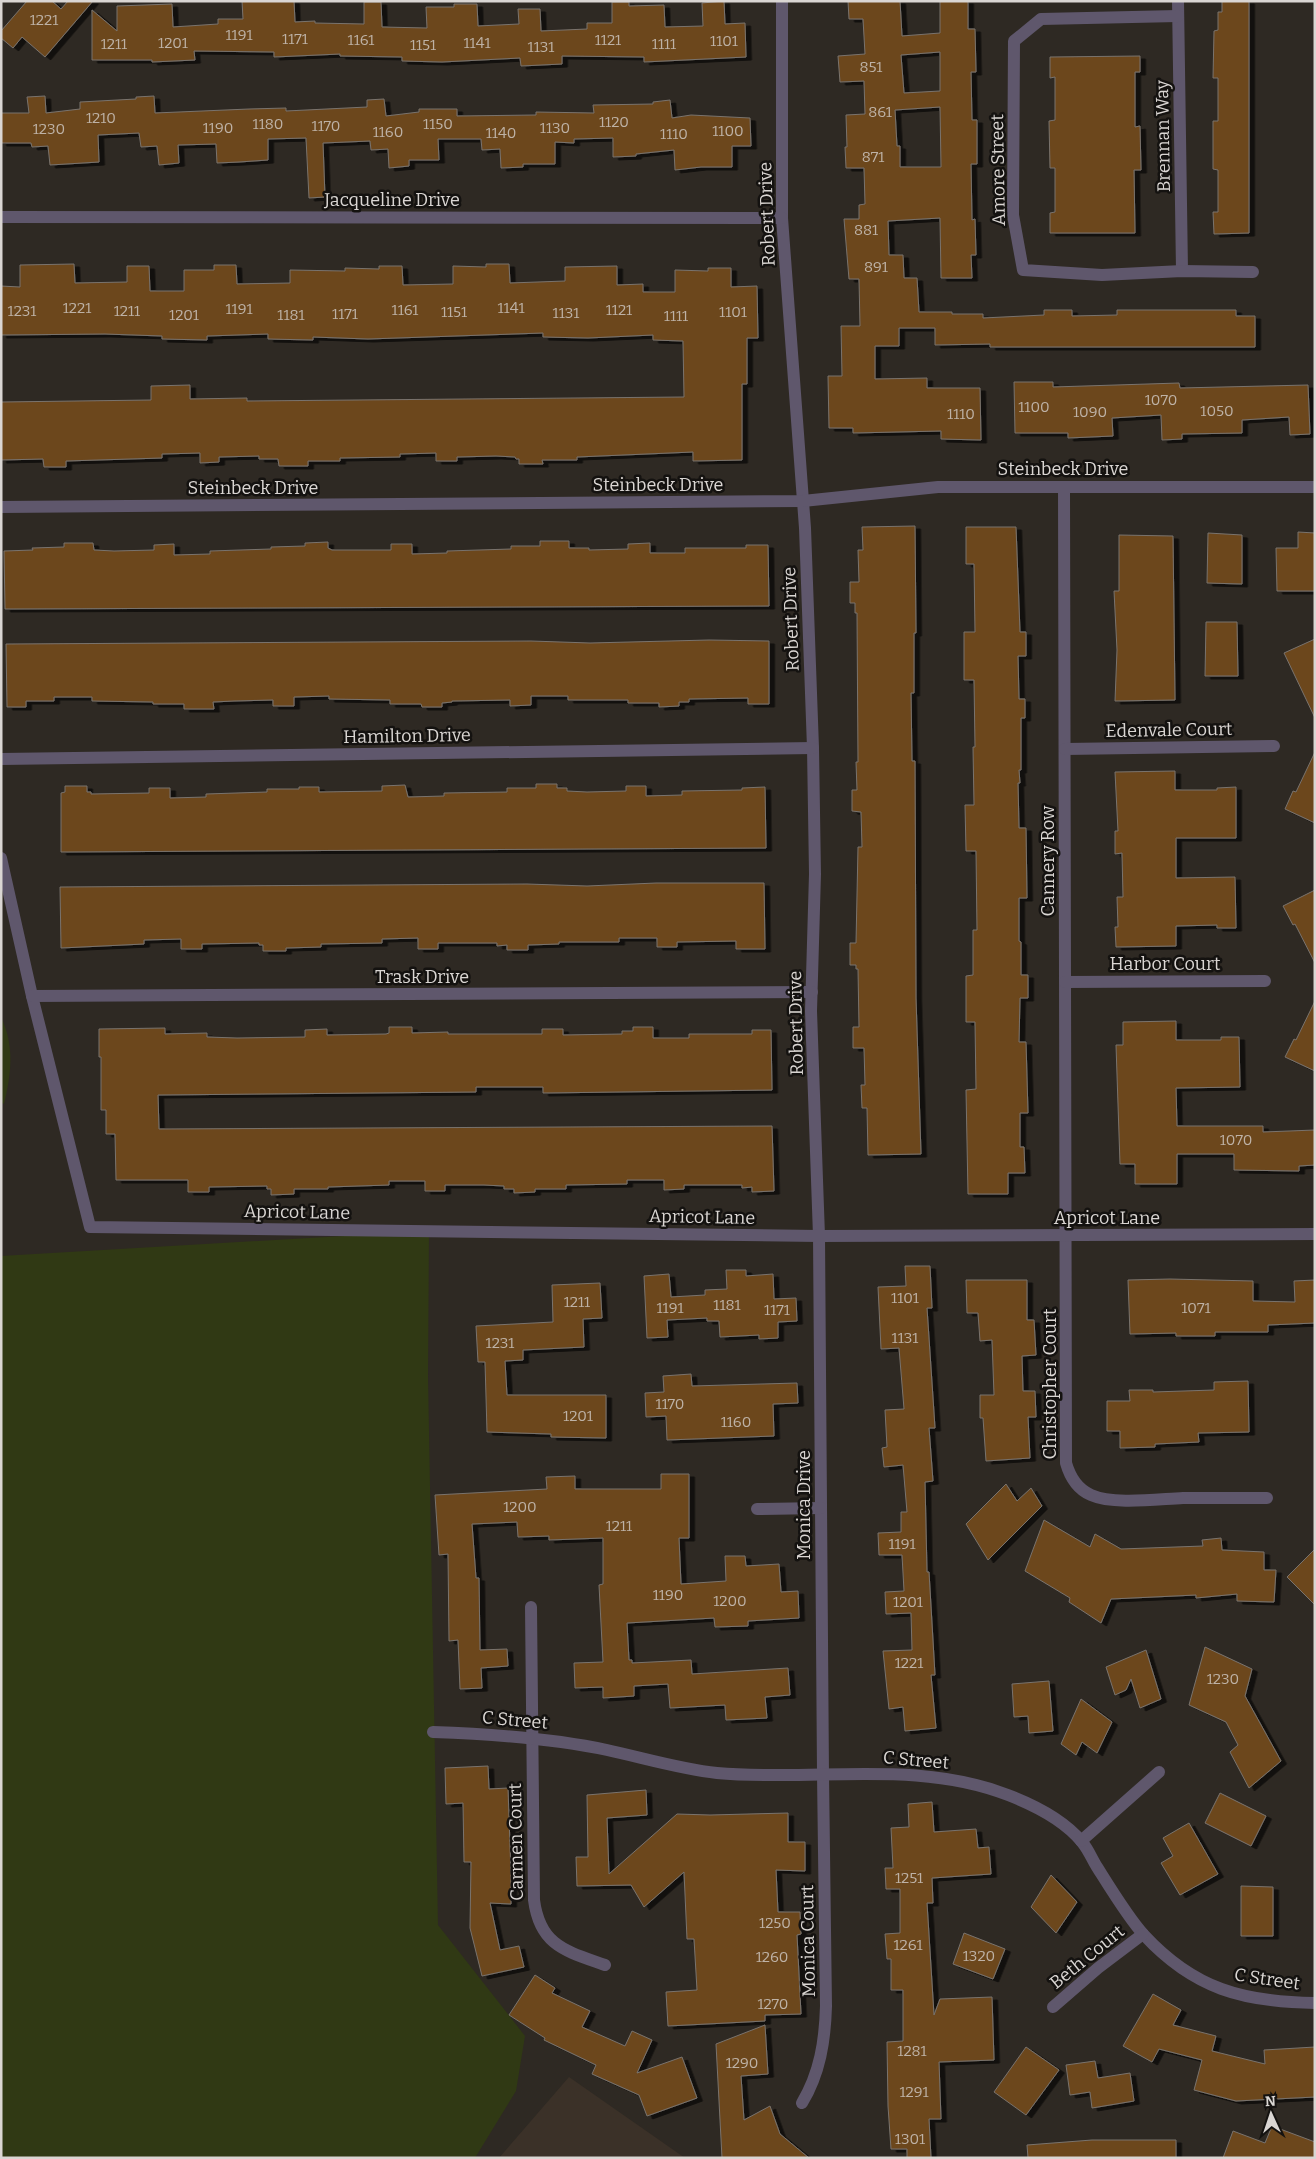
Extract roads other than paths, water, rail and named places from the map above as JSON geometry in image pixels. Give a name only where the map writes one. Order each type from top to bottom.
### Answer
[{"type":"street","name":"Robert Drive","points":[[782,1],[782,218],[803,501],[813,748],[815,874],[812,992],[820,1236]]},
{"type":"street","name":"Brennan Way","points":[[1178,1],[1182,271]]},
{"type":"street","name":"Amore Street","points":[[1178,16],[1041,19],[1014,41],[1013,215],[1023,270],[1102,275],[1182,271],[1253,272]]},
{"type":"street","name":"Jacqueline Drive","points":[[1,217],[782,218]]},
{"type":"street","name":"Steinbeck Drive","points":[[1,507],[803,501],[938,487],[1315,487]]},
{"type":"street","name":"Cannery Row","points":[[1064,487],[1066,1236]]},
{"type":"street","name":"Edenvale Court","points":[[1065,749],[1274,746]]},
{"type":"street","name":"Hamilton Drive","points":[[1,759],[813,748]]},
{"type":"street","points":[[1,858],[32,996]]},
{"type":"street","name":"Harbor Court","points":[[1065,982],[1265,981]]},
{"type":"street","name":"Trask Drive","points":[[32,996],[812,992]]},
{"type":"street","name":"Apricot Lane","points":[[32,996],[90,1227],[820,1236],[1315,1234]]},
{"type":"street","name":"Monica Drive","points":[[820,1236],[823,1774]]},
{"type":"street","name":"Christopher Court","points":[[1066,1236],[1066,1463],[1075,1483],[1091,1495],[1102,1498],[1138,1500],[1267,1498]]},
{"type":"street","points":[[757,1509],[821,1508]]},
{"type":"street","name":"Carmen Court","points":[[531,1607],[534,1900],[536,1916],[542,1931],[552,1942],[564,1950],[605,1965]]},
{"type":"street","name":"C Street","points":[[433,1732],[532,1739],[607,1750],[662,1764],[716,1772],[745,1774],[896,1774],[947,1779],[989,1788],[1043,1811],[1081,1841],[1143,1934],[1174,1962],[1214,1987],[1254,1999],[1315,2003]]},
{"type":"street","points":[[1081,1841],[1159,1772]]},
{"type":"street","name":"Monica Court","points":[[802,2103],[818,2069],[825,2034],[823,1774]]},
{"type":"street","name":"Beth Court","points":[[1053,2007],[1098,1968],[1143,1934]]}]
